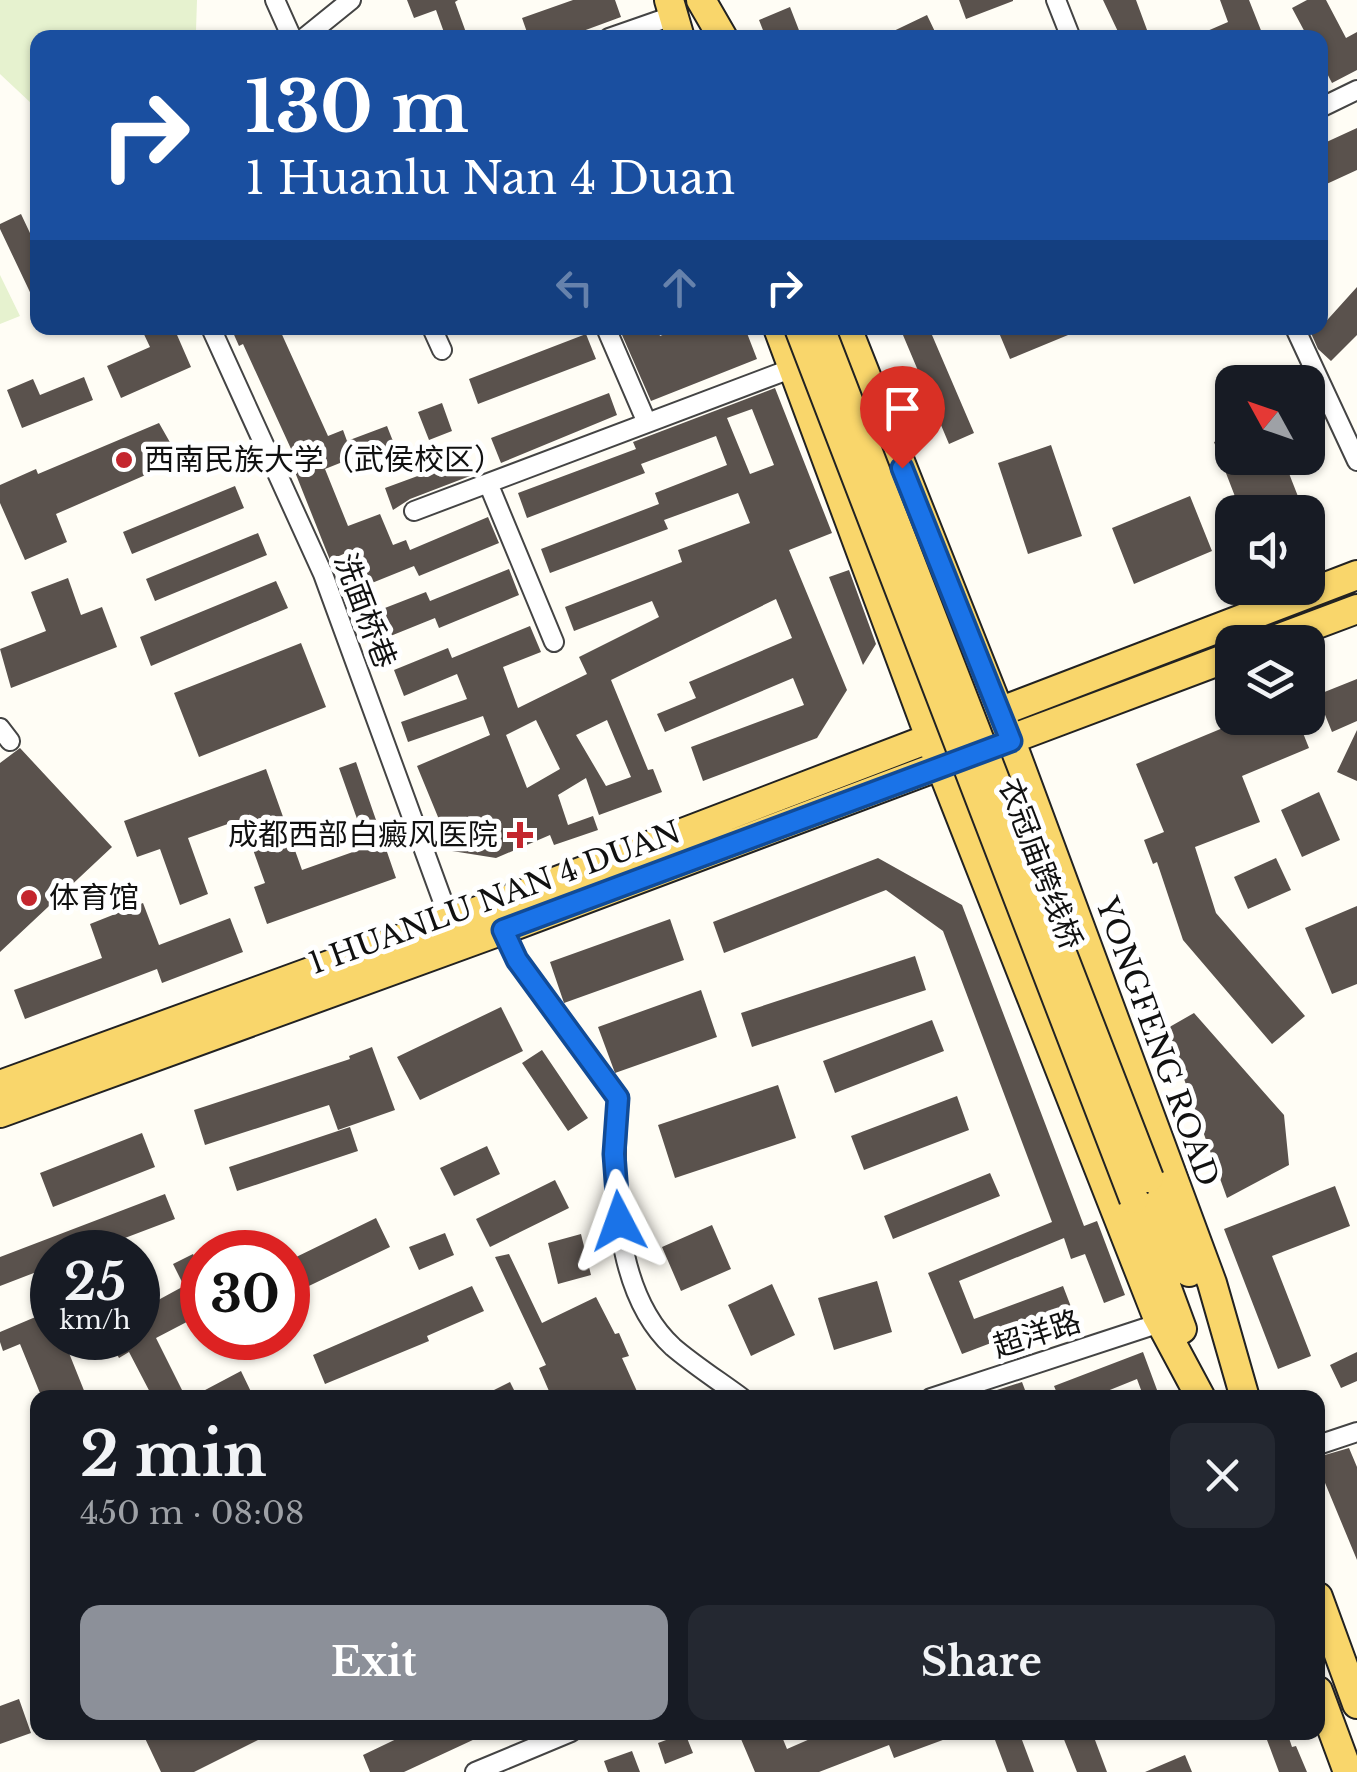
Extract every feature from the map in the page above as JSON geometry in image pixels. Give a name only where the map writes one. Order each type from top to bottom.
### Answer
[{"type":"main road","points":[[701,0],[710,30]]},
{"type":"main road","points":[[701,0],[718,30]]},
{"type":"main road","points":[[781,335],[941,767],[1160,1323],[1199,1390]]},
{"type":"main road","name":"衣冠庙跨线桥","points":[[802,335],[1142,1189]]},
{"type":"main road","name":"衣冠庙跨线桥","points":[[823,335],[1142,1189]]},
{"type":"main road","name":"YONGFENG ROAD","points":[[850,335],[1011,741],[1212,1283],[1242,1390]]},
{"type":"main road","name":"1 HUANLU NAN 4 DUAN","points":[[0,1085],[450,921],[1357,575]]},
{"type":"main road","points":[[1314,625],[1357,609]]},
{"type":"main road","name":"1 HUANLU NAN 4 DUAN","points":[[0,1113],[503,930],[1215,663]]},
{"type":"main road","points":[[1142,1189],[1202,1390]]},
{"type":"main road","name":"YONGFENG ROAD","points":[[1142,1189],[1240,1390]]},
{"type":"main road","points":[[1325,1616],[1357,1704]]},
{"type":"main road","points":[[1325,1709],[1348,1772]]},
{"type":"street","points":[[275,0],[288,30]]},
{"type":"street","points":[[314,30],[351,0]]},
{"type":"street","points":[[1056,0],[1068,30]]},
{"type":"street","points":[[645,30],[677,23]]},
{"type":"street","points":[[1328,104],[1357,90]]},
{"type":"street","name":"洗面桥巷","points":[[214,335],[323,574],[450,921]]},
{"type":"street","points":[[435,335],[442,350]]},
{"type":"street","points":[[609,335],[646,423]]},
{"type":"street","points":[[1298,335],[1357,461]]},
{"type":"street","points":[[414,511],[793,368]]},
{"type":"street","points":[[488,483],[554,642]]},
{"type":"street","points":[[503,930],[517,960],[618,1098],[614,1154],[619,1221],[637,1299],[671,1345],[731,1390]]},
{"type":"street","name":"超洋路","points":[[955,1390],[1160,1323]]},
{"type":"street","points":[[1325,1443],[1357,1432]]},
{"type":"street","points":[[475,1772],[551,1740]]},
{"type":"green space","points":[[0,0],[197,0],[196,30],[30,30],[30,102],[0,74]]},
{"type":"green space","points":[[0,275],[20,316],[0,324]]},
{"type":"building","points":[[407,0],[458,0],[455,2],[465,30],[443,30],[436,10],[414,18]]},
{"type":"building","points":[[573,0],[615,0],[621,17],[586,30],[526,30],[522,18]]},
{"type":"building","points":[[959,0],[1013,0],[1013,1],[966,19]]},
{"type":"building","points":[[1103,0],[1136,0],[1147,30],[1117,30]]},
{"type":"building","points":[[1220,0],[1249,0],[1261,30],[1210,30],[1228,22]]},
{"type":"building","points":[[1307,0],[1326,0],[1346,38],[1357,32],[1357,70],[1332,83],[1328,75],[1328,30],[1304,30],[1292,8]]},
{"type":"building","points":[[790,7],[799,30],[763,30],[759,20]]},
{"type":"building","points":[[927,15],[934,30],[896,30]]},
{"type":"building","points":[[1357,128],[1357,170],[1328,183],[1328,141]]},
{"type":"building","points":[[21,214],[30,233],[30,292],[0,229],[0,224]]},
{"type":"building","points":[[1357,287],[1357,335],[1331,361],[1318,349],[1312,335],[1328,335],[1328,319]]},
{"type":"building","points":[[144,335],[177,335],[191,367],[121,398],[107,366],[150,347]]},
{"type":"building","points":[[234,335],[282,335],[328,436],[343,430],[347,441],[387,426],[398,454],[374,463],[370,451],[325,469],[348,526],[380,514],[393,545],[406,540],[410,550],[488,517],[499,543],[419,576],[414,566],[362,587],[348,552],[330,560],[287,452],[292,451],[243,344],[239,346]]},
{"type":"building","points":[[583,335],[596,359],[478,404],[469,379]]},
{"type":"building","points":[[622,335],[748,335],[757,359],[651,401]]},
{"type":"building","points":[[903,335],[932,335],[974,433],[949,444]]},
{"type":"building","points":[[1000,335],[1068,335],[1010,359]]},
{"type":"building","points":[[84,377],[93,400],[22,428],[7,390],[33,379],[40,395]]},
{"type":"building","points":[[775,388],[832,533],[789,550],[847,690],[817,738],[703,781],[691,747],[804,705],[793,678],[665,732],[657,714],[696,698],[689,682],[792,638],[776,599],[611,680],[648,770],[653,769],[662,792],[599,815],[586,778],[558,795],[568,825],[593,816],[598,830],[554,845],[550,835],[496,858],[452,851],[417,766],[490,735],[483,716],[408,742],[401,722],[467,699],[457,674],[404,696],[394,670],[448,648],[452,658],[530,626],[541,652],[503,667],[518,708],[587,674],[579,657],[659,617],[652,601],[574,631],[565,607],[682,562],[678,550],[750,523],[738,493],[664,520],[668,529],[550,573],[541,549],[659,504],[655,493],[727,465],[716,436],[641,464],[645,473],[527,518],[518,493],[636,449],[633,442]],"holes":[[[752,409],[774,465],[750,474],[727,418]],[[536,720],[560,769],[527,788],[506,735]],[[607,720],[631,777],[606,786],[576,735]]]},
{"type":"building","points":[[609,393],[617,415],[501,463],[491,438]]},
{"type":"building","points":[[442,403],[452,431],[429,440],[418,412]]},
{"type":"building","points":[[159,423],[180,460],[56,514],[67,542],[25,560],[0,503],[0,485],[36,469],[38,474]]},
{"type":"building","points":[[1051,445],[1082,536],[1028,554],[998,463]]},
{"type":"building","points":[[464,459],[470,476],[410,499],[393,510],[385,488]]},
{"type":"building","points":[[1227,475],[1290,475],[1297,495],[1234,495]]},
{"type":"building","points":[[235,486],[244,508],[132,554],[123,532]]},
{"type":"building","points":[[1190,496],[1212,551],[1134,584],[1112,528]]},
{"type":"building","points":[[258,533],[267,555],[155,601],[146,579]]},
{"type":"building","points":[[509,569],[519,595],[439,628],[435,618],[383,639],[372,613],[426,592],[430,601]]},
{"type":"building","points":[[849,570],[876,644],[863,665],[829,577]]},
{"type":"building","points":[[68,578],[81,615],[102,607],[117,647],[11,688],[0,649],[46,631],[31,592]]},
{"type":"building","points":[[276,581],[288,608],[151,666],[140,637]]},
{"type":"building","points":[[301,643],[326,707],[199,757],[174,693]]},
{"type":"building","points":[[1357,679],[1357,721],[1332,732],[1325,715],[1325,692]]},
{"type":"building","points":[[1357,730],[1357,781],[1337,772]]},
{"type":"building","points":[[1215,731],[1215,735],[1304,735],[1309,748],[1242,776],[1260,822],[1195,847],[1216,913],[1305,1016],[1272,1044],[1183,940],[1157,862],[1153,864],[1144,840],[1164,832],[1136,764]]},
{"type":"building","name":"体育馆","points":[[20,748],[112,847],[0,952],[0,763]]},
{"type":"building","points":[[356,762],[396,878],[267,924],[254,887],[265,883],[242,819],[188,838],[208,894],[180,905],[160,849],[137,857],[124,821],[266,769],[302,870],[367,847],[339,768]]},
{"type":"building","points":[[1319,792],[1340,840],[1302,857],[1281,810]]},
{"type":"building","points":[[878,858],[962,905],[1084,1226],[1097,1221],[1125,1295],[1104,1303],[1085,1254],[1071,1259],[1064,1238],[959,1281],[974,1319],[1063,1286],[1073,1312],[962,1354],[928,1273],[1052,1222],[943,931],[886,890],[724,953],[713,922]]},
{"type":"building","points":[[1276,858],[1291,890],[1248,909],[1234,877]]},
{"type":"building","points":[[143,903],[159,945],[230,918],[243,952],[162,983],[157,969],[25,1019],[14,990],[102,958],[90,924]]},
{"type":"building","points":[[1357,906],[1357,984],[1332,994],[1305,928]]},
{"type":"building","points":[[670,919],[684,960],[564,1003],[550,962]]},
{"type":"building","points":[[915,956],[926,990],[752,1047],[741,1013]]},
{"type":"building","points":[[701,990],[717,1037],[615,1073],[598,1027]]},
{"type":"building","points":[[501,1007],[523,1051],[420,1100],[397,1057]]},
{"type":"building","points":[[1194,1013],[1284,1115],[1289,1165],[1227,1198],[1166,1029]]},
{"type":"building","points":[[932,1020],[944,1051],[835,1093],[823,1061]]},
{"type":"building","points":[[372,1047],[395,1110],[338,1130],[329,1105],[205,1145],[194,1110],[350,1059],[349,1056]]},
{"type":"building","points":[[542,1050],[588,1118],[568,1131],[522,1063]]},
{"type":"building","points":[[778,1085],[796,1138],[675,1178],[658,1125]]},
{"type":"building","points":[[957,1096],[969,1130],[864,1170],[851,1136]]},
{"type":"building","points":[[350,1127],[358,1151],[237,1191],[229,1167]]},
{"type":"building","points":[[142,1133],[155,1167],[53,1207],[40,1173]]},
{"type":"building","points":[[487,1146],[500,1174],[454,1196],[440,1168]]},
{"type":"building","points":[[990,1173],[1000,1196],[893,1239],[884,1216]]},
{"type":"building","points":[[555,1180],[569,1208],[490,1247],[476,1219]]},
{"type":"building","points":[[1335,1186],[1350,1226],[1272,1256],[1311,1356],[1278,1369],[1224,1229]]},
{"type":"building","points":[[165,1194],[175,1219],[146,1230],[71,1230]]},
{"type":"building","points":[[376,1218],[390,1247],[310,1285],[310,1250]]},
{"type":"building","points":[[712,1225],[731,1269],[681,1291],[662,1247]]},
{"type":"building","points":[[445,1233],[454,1255],[419,1270],[409,1247]]},
{"type":"building","points":[[581,1234],[591,1275],[558,1284],[548,1243]]},
{"type":"building","points":[[30,1246],[30,1274],[0,1286],[0,1257]]},
{"type":"building","points":[[509,1254],[542,1323],[596,1297],[629,1356],[622,1358],[636,1390],[549,1390],[539,1368],[546,1365],[495,1257]]},
{"type":"building","points":[[877,1281],[892,1332],[834,1350],[818,1298]]},
{"type":"building","points":[[772,1284],[795,1335],[751,1356],[728,1305]]},
{"type":"building","points":[[472,1286],[484,1311],[427,1336],[429,1341],[325,1384],[313,1355]]},
{"type":"building","points":[[180,1288],[180,1325],[160,1336],[160,1299]]},
{"type":"building","points":[[30,1319],[30,1360],[72,1360],[84,1390],[39,1390],[20,1344],[3,1351],[0,1332]]},
{"type":"building","points":[[160,1346],[182,1390],[149,1390],[133,1360],[160,1360]]},
{"type":"building","points":[[1143,1352],[1157,1390],[1141,1390],[1137,1379],[1110,1390],[1056,1390],[1054,1386]]},
{"type":"building","points":[[1357,1352],[1357,1381],[1341,1388],[1330,1365]]},
{"type":"building","points":[[241,1371],[250,1390],[205,1390]]},
{"type":"building","points":[[510,1382],[514,1390],[494,1390]]},
{"type":"building","points":[[1022,1382],[1025,1390],[997,1390]]},
{"type":"building","points":[[1349,1448],[1357,1467],[1357,1560],[1325,1483],[1325,1455]]},
{"type":"building","points":[[19,1699],[30,1733],[0,1744],[0,1706]]},
{"type":"building","points":[[146,1740],[258,1740],[194,1772],[161,1772]]},
{"type":"building","points":[[394,1740],[473,1740],[404,1772],[370,1772],[363,1755]]},
{"type":"building","points":[[688,1740],[693,1753],[665,1764],[658,1743]]},
{"type":"building","points":[[741,1740],[783,1740],[787,1749],[808,1740],[943,1740],[894,1758],[889,1745],[819,1772],[755,1772]]},
{"type":"building","points":[[995,1740],[1022,1740],[1034,1772],[1007,1772]]},
{"type":"building","points":[[1064,1740],[1095,1740],[1107,1772],[1077,1772]]},
{"type":"building","points":[[1267,1740],[1290,1740],[1307,1772],[1279,1772]]},
{"type":"building","points":[[632,1751],[640,1772],[608,1772],[604,1761]]},
{"type":"building","points":[[1185,1755],[1192,1772],[1145,1772]]},
{"type":"place","name":"西南民族大学（武侯校区）","points":[[124,460]]},
{"type":"place","name":"成都西部白癜风医院","points":[[520,835]]},
{"type":"place","name":"体育馆","points":[[29,898]]},
{"type":"route","points":[[619,1221],[614,1154],[618,1098],[517,960],[503,930],[1011,741],[902,468]]}]
